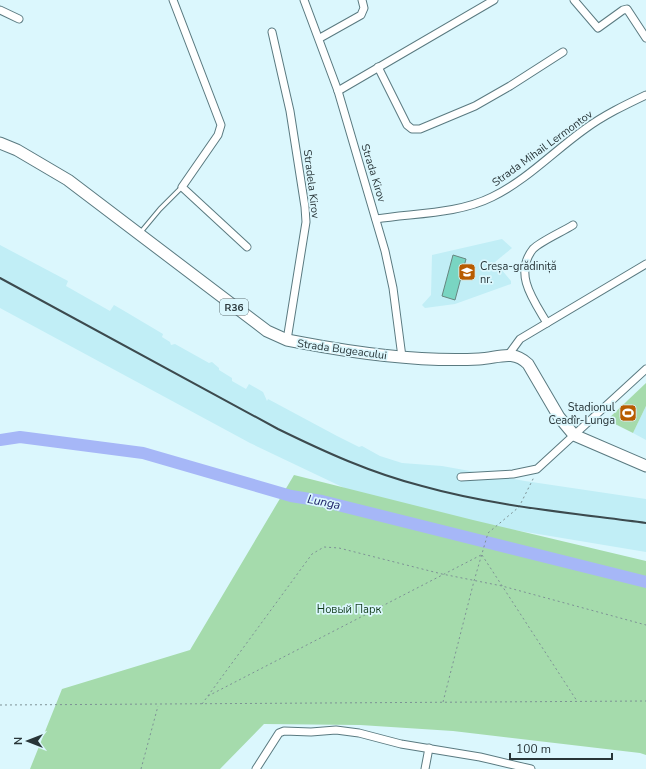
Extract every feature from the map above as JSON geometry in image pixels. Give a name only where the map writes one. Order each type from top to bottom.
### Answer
[{"type":"main road","name":"Strada Bugeacului","points":[[0,143],[17,150],[68,180],[253,322],[267,331],[287,340],[402,357],[482,359],[509,354]]},
{"type":"main road","points":[[509,354],[522,358],[528,364],[559,417],[574,434],[646,466]]},
{"type":"street","points":[[173,0],[220,117],[221,125],[218,135],[182,187],[247,247]]},
{"type":"street","name":"Strada Kirov","points":[[304,0],[320,38],[338,91],[376,219],[393,288],[402,357]]},
{"type":"street","points":[[320,38],[361,15],[364,8],[362,0]]},
{"type":"street","points":[[338,91],[494,0]]},
{"type":"street","points":[[574,0],[598,28],[623,10],[627,9],[646,38]]},
{"type":"street","points":[[0,10],[19,19]]},
{"type":"street","name":"Stradela Kirov","points":[[272,32],[290,111],[306,222],[287,340]]},
{"type":"street","points":[[378,67],[407,125],[412,130],[420,129],[475,106],[510,86],[563,52]]},
{"type":"street","name":"Strada Mihail Lermontov","points":[[376,219],[468,205],[492,197],[528,174],[585,129],[615,110],[646,94]]},
{"type":"street","points":[[547,323],[527,288],[525,270],[527,260],[534,249],[573,225]]},
{"type":"street","points":[[509,354],[520,339],[646,264]]},
{"type":"street","points":[[461,477],[513,474],[537,469],[646,369]]},
{"type":"street","points":[[258,768],[275,738],[284,731],[311,732],[336,730],[359,733],[401,744],[480,757],[512,767],[531,769]]},
{"type":"street","points":[[425,769],[429,748]]},
{"type":"lane","points":[[139,234],[160,209],[182,187]]},
{"type":"path","points":[[443,702],[474,580],[488,533],[519,507],[537,469]]},
{"type":"path","points":[[201,704],[312,554],[324,547],[339,548],[442,574],[502,586],[646,625]]},
{"type":"path","points":[[207,696],[481,554]]},
{"type":"path","points":[[481,554],[578,702]]},
{"type":"path","points":[[0,705],[646,701]]},
{"type":"path","points":[[141,769],[158,704]]},
{"type":"shaded area","name":"Creșa-grădiniță nr.","points":[[502,239],[512,248],[495,262],[511,281],[511,284],[455,304],[425,308],[422,305],[431,295],[432,255]]},
{"type":"shaded area","points":[[0,245],[68,281],[66,286],[110,311],[114,305],[126,312],[163,334],[162,337],[170,342],[171,345],[175,344],[209,363],[212,362],[219,368],[219,370],[232,378],[232,381],[246,389],[249,384],[263,392],[267,401],[268,399],[337,436],[359,447],[362,446],[380,456],[402,463],[442,466],[525,481],[646,499],[646,552],[449,519],[357,494],[250,443],[0,308]]},
{"type":"shaded area","points":[[646,406],[646,440],[633,433]]},
{"type":"green space","name":"Stadionul Ceadîr-Lunga","points":[[646,383],[646,406],[633,433],[607,420]]},
{"type":"green space","name":"Новый Парк","points":[[294,475],[473,520],[646,561],[646,755],[640,753],[453,731],[360,725],[264,724],[220,769],[30,769],[62,689],[190,650]]},
{"type":"building","points":[[453,255],[466,259],[455,300],[442,296]]},
{"type":"waterway","name":"Lunga","points":[[0,440],[20,437],[143,453],[291,496],[322,501],[646,582]]},
{"type":"railway","points":[[0,278],[278,429],[331,454],[366,468],[403,481],[477,499],[646,523]]},
{"type":"place","name":"Creșa-grădiniță nr.","points":[[467,272]]},
{"type":"place","name":"Stadionul Ceadîr-Lunga","points":[[628,413]]}]
